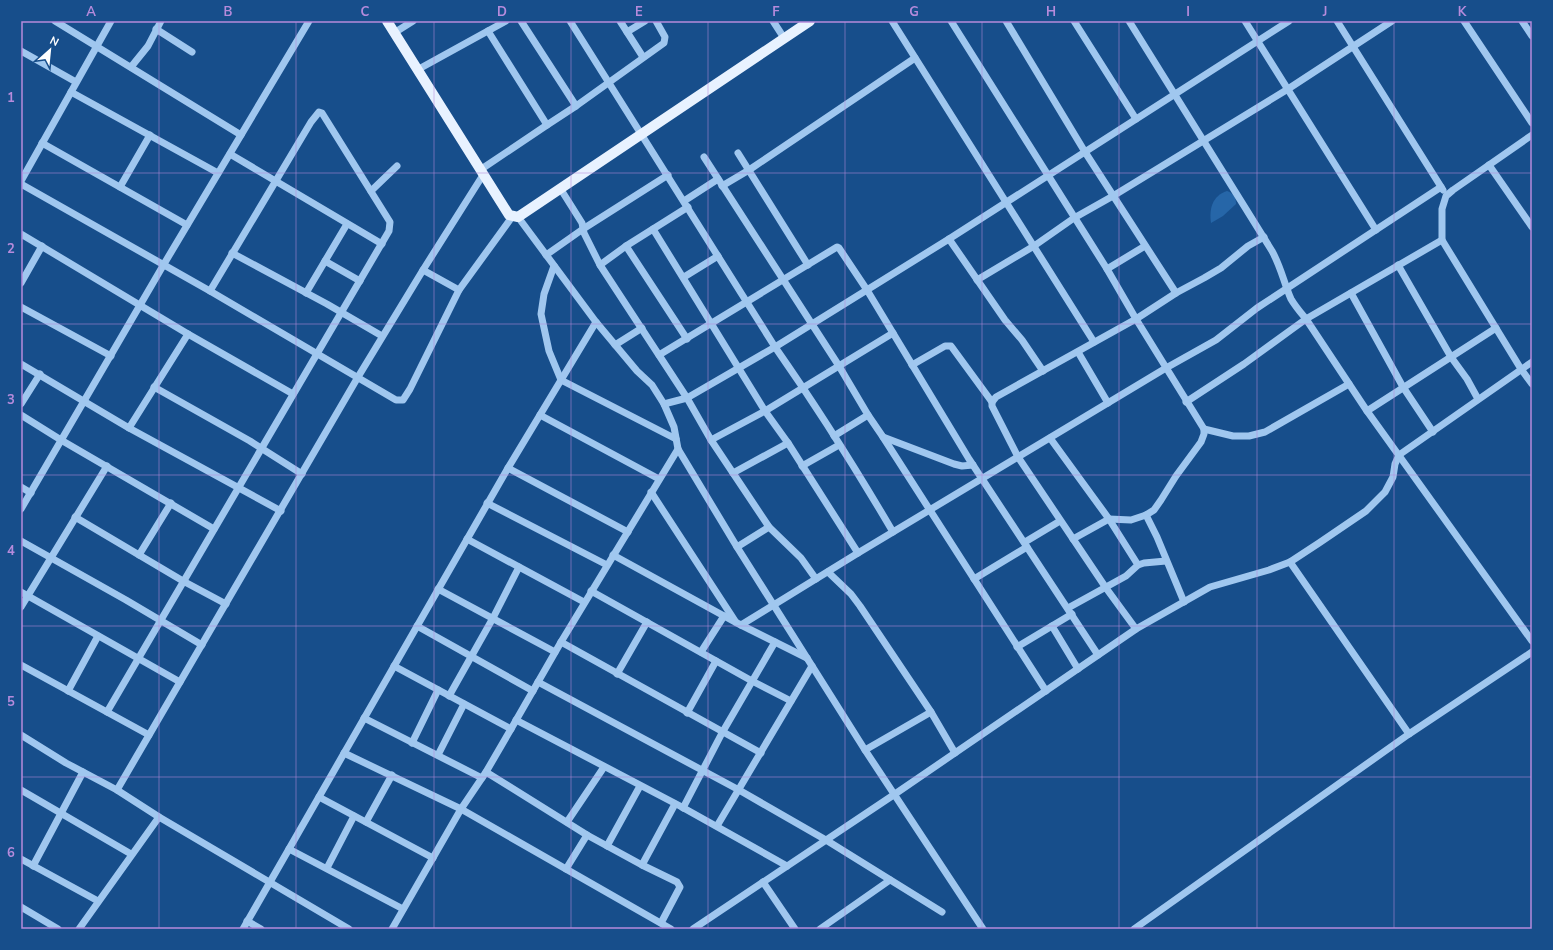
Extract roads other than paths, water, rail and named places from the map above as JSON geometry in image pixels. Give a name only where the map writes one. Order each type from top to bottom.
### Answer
[{"type":"main road","points":[[387,21],[482,172],[515,217],[810,21]]},
{"type":"street","points":[[55,21],[241,135]]},
{"type":"street","points":[[21,181],[111,21]]},
{"type":"street","points":[[131,67],[148,46],[161,21]]},
{"type":"street","points":[[21,509],[164,264],[309,21]]},
{"type":"street","points":[[394,33],[413,21]]},
{"type":"street","points":[[417,70],[506,21]]},
{"type":"street","points":[[521,21],[576,106]]},
{"type":"street","points":[[570,21],[775,347],[804,387],[867,486],[893,532]]},
{"type":"street","points":[[620,21],[643,57]]},
{"type":"street","points":[[627,32],[645,21]]},
{"type":"street","points":[[117,790],[382,336],[482,172],[546,125],[576,106],[664,43],[665,37],[656,21]]},
{"type":"street","points":[[773,21],[784,38]]},
{"type":"street","points":[[892,21],[1094,342]]},
{"type":"street","points":[[951,21],[1107,269],[1186,402],[1204,429],[1201,442],[1176,476],[1162,500],[1154,510],[1146,515],[1131,520],[1109,519],[1073,539]]},
{"type":"street","points":[[1006,21],[1085,152],[1176,293]]},
{"type":"street","points":[[1074,21],[1136,119]]},
{"type":"street","points":[[1129,21],[1264,237],[1279,264],[1292,299],[1367,411],[1532,641]]},
{"type":"street","points":[[1245,21],[1376,230]]},
{"type":"street","points":[[664,404],[687,398],[811,325],[949,239],[1289,21]]},
{"type":"street","points":[[1337,21],[1446,196]]},
{"type":"street","points":[[977,280],[1034,246],[1074,218],[1113,196],[1288,89],[1392,21]]},
{"type":"street","points":[[1464,21],[1532,123]]},
{"type":"street","points":[[1522,21],[1532,36]]},
{"type":"street","points":[[156,30],[192,52]]},
{"type":"street","points":[[488,31],[546,125]]},
{"type":"street","points":[[21,51],[76,82]]},
{"type":"street","points":[[684,201],[720,182],[749,170],[915,58]]},
{"type":"street","points":[[71,92],[218,174]]},
{"type":"street","points":[[107,712],[389,231],[391,224],[324,115],[319,112],[210,291]]},
{"type":"street","points":[[1532,135],[1446,196],[1442,209],[1442,240],[1521,370],[1532,384]]},
{"type":"street","points":[[120,187],[150,136]]},
{"type":"street","points":[[42,143],[188,225]]},
{"type":"street","points":[[738,153],[808,265]]},
{"type":"street","points":[[230,154],[382,244]]},
{"type":"street","points":[[704,157],[1046,691]]},
{"type":"street","points":[[1489,165],[1532,227]]},
{"type":"street","points":[[371,190],[397,166]]},
{"type":"street","points":[[546,255],[583,228],[668,175]]},
{"type":"street","points":[[21,184],[164,264],[396,400],[403,400],[410,389],[459,290],[515,217],[546,255],[596,322],[637,371],[652,385],[664,404],[674,427],[678,449],[737,547],[866,750],[983,929]]},
{"type":"street","points":[[738,623],[773,605],[1166,368],[1216,340],[1257,308],[1441,187]]},
{"type":"street","points":[[560,188],[582,223],[600,265],[687,398],[712,440],[769,527],[794,551],[816,579]]},
{"type":"street","points":[[600,265],[626,246],[688,207]]},
{"type":"street","points":[[306,293],[347,224]]},
{"type":"street","points":[[653,229],[684,277],[738,369],[788,443],[858,553]]},
{"type":"street","points":[[21,234],[140,306],[293,394]]},
{"type":"street","points":[[992,402],[996,397],[1136,319],[1176,293],[1221,268],[1248,246],[1264,237]]},
{"type":"street","points":[[949,239],[1043,371]]},
{"type":"street","points":[[1186,402],[1306,319],[1442,240]]},
{"type":"street","points":[[21,282],[42,246]]},
{"type":"street","points":[[626,246],[686,340]]},
{"type":"street","points":[[1107,269],[1145,246]]},
{"type":"street","points":[[659,355],[837,247],[839,248],[867,290],[973,465],[1098,655]]},
{"type":"street","points":[[232,253],[382,336]]},
{"type":"street","points":[[684,277],[718,256]]},
{"type":"street","points":[[325,261],[360,281]]},
{"type":"street","points":[[1398,265],[1451,357],[1467,379],[1478,399]]},
{"type":"street","points":[[554,266],[544,294],[541,314],[549,351],[561,380],[676,439]]},
{"type":"street","points":[[423,270],[459,290]]},
{"type":"street","points":[[1351,293],[1403,387],[1433,432]]},
{"type":"street","points":[[21,307],[111,356]]},
{"type":"street","points":[[243,929],[487,503],[596,322]]},
{"type":"street","points":[[615,345],[642,328]]},
{"type":"street","points":[[1367,411],[1496,328]]},
{"type":"street","points":[[712,440],[765,411],[893,333]]},
{"type":"street","points":[[129,428],[188,334]]},
{"type":"street","points":[[912,365],[945,346],[951,346],[992,402],[992,406],[1018,457],[1060,521],[1136,629]]},
{"type":"street","points":[[1078,352],[1108,403]]},
{"type":"street","points":[[693,929],[895,794],[1136,629],[1217,584],[1249,576],[1290,562],[1366,510],[1386,492],[1393,477],[1398,455],[1532,362]]},
{"type":"street","points":[[21,364],[129,428],[240,487],[281,511]]},
{"type":"street","points":[[21,404],[40,374]]},
{"type":"street","points":[[1204,429],[1234,436],[1249,436],[1265,432],[1349,384]]},
{"type":"street","points":[[154,387],[262,449],[302,474]]},
{"type":"street","points":[[540,414],[659,479]]},
{"type":"street","points":[[21,415],[214,529]]},
{"type":"street","points":[[834,436],[868,415]]},
{"type":"street","points":[[883,437],[954,464],[962,466],[973,465]]},
{"type":"street","points":[[1050,438],[1109,519],[1138,565]]},
{"type":"street","points":[[733,472],[788,443]]},
{"type":"street","points":[[802,466],[840,445]]},
{"type":"street","points":[[392,929],[461,809],[484,775],[584,602],[678,449]]},
{"type":"street","points":[[21,606],[24,594],[50,558],[107,466]]},
{"type":"street","points":[[508,468],[628,532]]},
{"type":"street","points":[[21,487],[31,493]]},
{"type":"street","points":[[651,492],[738,623]]},
{"type":"street","points":[[139,555],[171,503]]},
{"type":"street","points":[[487,503],[607,565]]},
{"type":"street","points":[[1146,515],[1157,537],[1166,562],[1184,602]]},
{"type":"street","points":[[75,517],[183,581],[226,604]]},
{"type":"street","points":[[974,579],[1060,521]]},
{"type":"street","points":[[737,547],[769,527]]},
{"type":"street","points":[[467,539],[584,602]]},
{"type":"street","points":[[21,541],[161,620],[202,645]]},
{"type":"street","points":[[613,555],[724,616],[807,658]]},
{"type":"street","points":[[1017,647],[1052,626],[1070,611],[1126,576],[1138,565],[1144,563],[1166,562]]},
{"type":"street","points":[[1290,562],[1409,734]]},
{"type":"street","points":[[449,696],[493,618],[519,567]]},
{"type":"street","points":[[828,572],[851,594],[860,606],[931,712],[955,753]]},
{"type":"street","points":[[438,589],[555,652]]},
{"type":"street","points":[[591,591],[752,681],[791,701]]},
{"type":"street","points":[[24,594],[180,682]]},
{"type":"street","points":[[701,652],[724,616]]},
{"type":"street","points":[[617,674],[647,622]]},
{"type":"street","points":[[417,626],[533,691]]},
{"type":"street","points":[[1052,626],[1078,669]]},
{"type":"street","points":[[68,691],[98,636]]},
{"type":"street","points":[[561,642],[722,733],[761,753]]},
{"type":"street","points":[[683,808],[722,733],[775,642]]},
{"type":"street","points":[[1134,929],[1409,734],[1532,652]]},
{"type":"street","points":[[686,713],[716,661]]},
{"type":"street","points":[[21,665],[149,735]]},
{"type":"street","points":[[394,666],[511,729]]},
{"type":"street","points":[[717,826],[812,666]]},
{"type":"street","points":[[538,682],[739,790],[826,840],[942,912]]},
{"type":"street","points":[[412,743],[438,690]]},
{"type":"street","points":[[438,755],[464,704]]},
{"type":"street","points":[[866,750],[931,712]]},
{"type":"street","points":[[364,718],[412,743],[484,775],[587,835],[642,865],[678,882],[680,887],[661,923]]},
{"type":"street","points":[[516,720],[717,826],[787,866]]},
{"type":"street","points":[[21,735],[82,772],[117,790],[158,817],[349,929]]},
{"type":"street","points":[[344,753],[461,809],[671,929]]},
{"type":"street","points":[[567,822],[604,767]]},
{"type":"street","points":[[33,866],[82,772]]},
{"type":"street","points":[[366,822],[392,776]]},
{"type":"street","points":[[608,846],[640,786]]},
{"type":"street","points":[[21,790],[62,812],[131,854]]},
{"type":"street","points":[[319,797],[433,858]]},
{"type":"street","points":[[642,865],[675,804]]},
{"type":"street","points":[[327,868],[354,816]]},
{"type":"street","points":[[79,929],[158,817]]},
{"type":"street","points":[[566,869],[587,835]]},
{"type":"street","points":[[289,849],[403,909]]},
{"type":"street","points":[[21,859],[98,902]]},
{"type":"street","points":[[820,929],[890,880]]},
{"type":"street","points":[[763,882],[794,929]]},
{"type":"street","points":[[21,908],[58,929]]},
{"type":"street","points":[[247,921],[262,929]]}]
